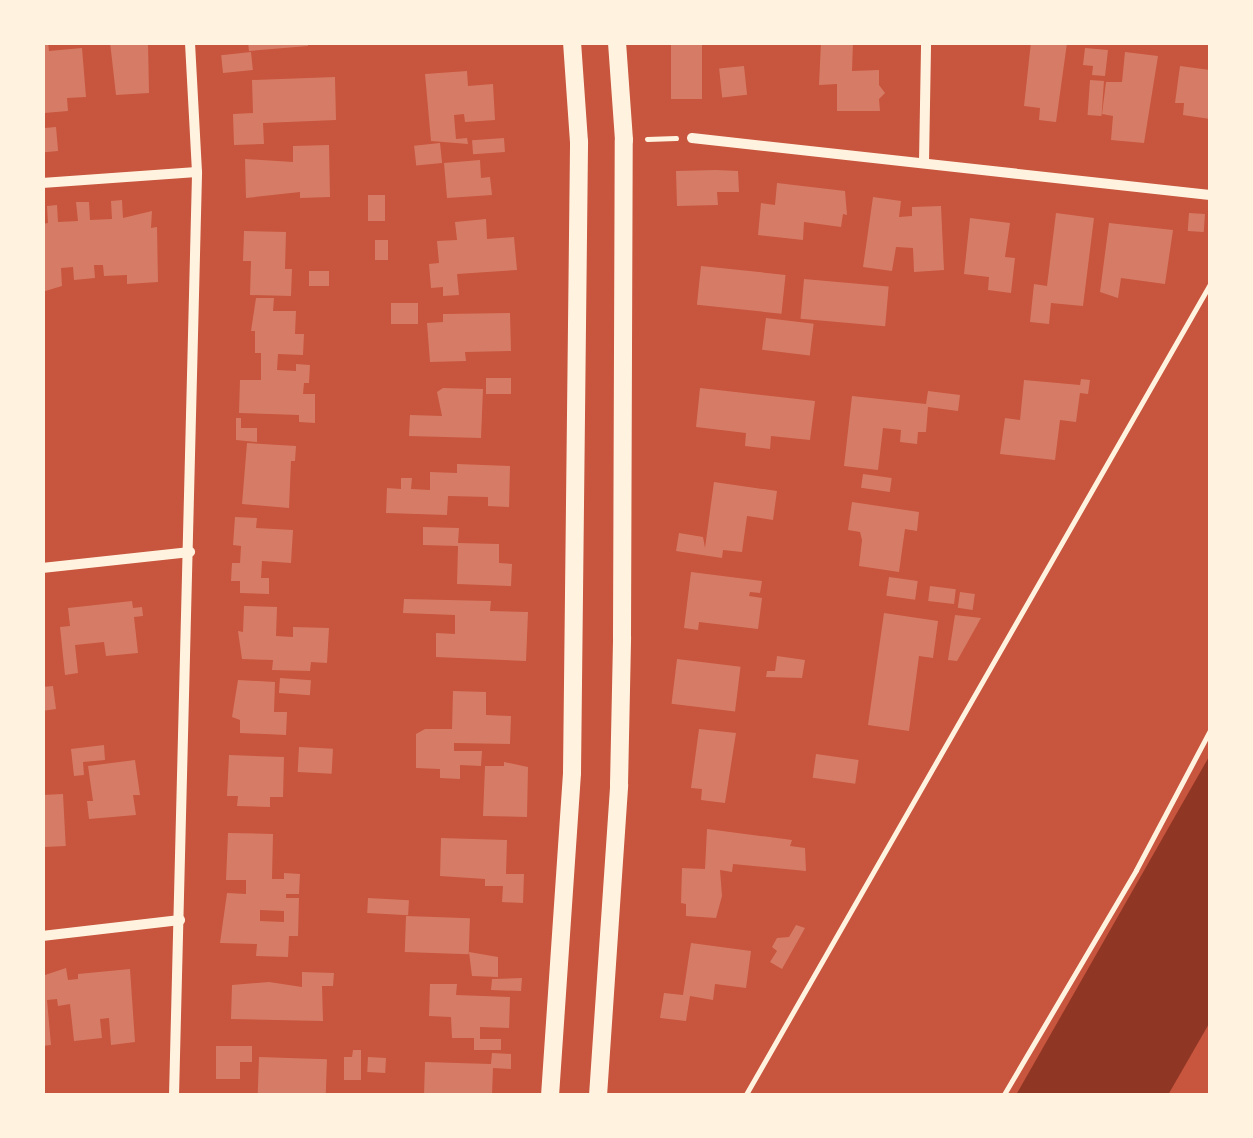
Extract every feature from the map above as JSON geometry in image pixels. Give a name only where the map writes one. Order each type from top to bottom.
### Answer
[{"type":"main road","points":[[550,1096],[572,774],[579,142],[572,42]]},
{"type":"main road","points":[[598,1096],[620,748],[624,140],[617,42]]},
{"type":"street","points":[[174,1096],[197,172],[190,42]]},
{"type":"street","points":[[924,162],[926,42]]},
{"type":"street","points":[[692,138],[1210,195]]},
{"type":"street","points":[[42,183],[197,172]]},
{"type":"street","points":[[42,568],[190,552]]},
{"type":"street","points":[[42,936],[180,920]]},
{"type":"path","points":[[624,140],[692,138]]},
{"type":"path","points":[[745,1096],[1210,284]]},
{"type":"path","points":[[1003,1096],[1136,870],[1210,730]]},
{"type":"shaded area","points":[[1210,755],[1210,1022],[1168,1095],[1016,1095]]},
{"type":"building","points":[[42,42],[48,42],[49,51],[82,48],[86,97],[67,98],[68,111],[44,113]]},
{"type":"building","points":[[110,42],[148,42],[149,93],[116,95]]},
{"type":"building","points":[[248,42],[308,42],[308,46],[249,51]]},
{"type":"building","points":[[671,42],[702,42],[702,99],[671,99]]},
{"type":"building","points":[[821,42],[853,42],[852,71],[879,70],[879,85],[885,93],[879,99],[880,111],[837,111],[837,84],[819,85]]},
{"type":"building","points":[[1031,42],[1067,43],[1056,122],[1039,120],[1040,108],[1024,106]]},
{"type":"building","points":[[1085,48],[1108,50],[1105,76],[1092,75],[1093,66],[1083,65]]},
{"type":"building","points":[[251,52],[253,70],[223,73],[221,55]]},
{"type":"building","points":[[1125,52],[1158,56],[1144,143],[1111,140],[1113,116],[1102,114],[1106,82],[1122,82]]},
{"type":"building","points":[[744,66],[747,95],[722,97],[719,69]]},
{"type":"building","points":[[1180,66],[1210,70],[1210,119],[1183,115],[1184,103],[1175,103]]},
{"type":"building","points":[[467,71],[468,86],[493,84],[495,120],[465,122],[464,114],[454,115],[456,139],[467,138],[468,144],[431,141],[425,74]]},
{"type":"building","points":[[335,77],[336,120],[263,123],[264,144],[234,145],[233,114],[253,113],[252,80]]},
{"type":"building","points":[[1090,80],[1104,81],[1102,116],[1088,115]]},
{"type":"building","points":[[56,127],[58,151],[44,152],[42,128]]},
{"type":"building","points":[[504,138],[505,152],[473,154],[472,140]]},
{"type":"building","points":[[440,143],[442,163],[416,166],[414,146]]},
{"type":"building","points":[[329,145],[330,197],[300,198],[300,192],[246,198],[245,159],[293,162],[293,146]]},
{"type":"building","points":[[480,160],[481,178],[490,177],[492,195],[447,198],[444,163]]},
{"type":"building","points":[[676,171],[738,171],[739,192],[717,192],[718,205],[677,206]]},
{"type":"building","points":[[777,183],[845,191],[847,215],[843,214],[841,227],[804,222],[803,240],[758,235],[761,203],[775,205]]},
{"type":"building","points":[[368,195],[385,195],[385,221],[368,221]]},
{"type":"building","points":[[873,197],[901,201],[899,217],[912,216],[912,207],[941,206],[944,270],[914,272],[913,248],[896,247],[892,271],[863,267]]},
{"type":"building","points":[[122,200],[123,218],[152,211],[151,228],[157,227],[158,282],[127,284],[127,275],[104,276],[103,265],[94,265],[95,278],[74,280],[73,267],[61,268],[62,286],[42,292],[42,224],[48,223],[47,206],[57,205],[58,222],[78,221],[76,202],[89,202],[90,220],[112,219],[111,201]]},
{"type":"building","points":[[1056,213],[1094,218],[1083,306],[1051,303],[1049,324],[1030,322],[1034,284],[1047,286]]},
{"type":"building","points":[[1189,213],[1205,214],[1204,232],[1188,231]]},
{"type":"building","points":[[970,218],[1010,223],[1005,257],[1015,258],[1011,293],[988,290],[989,277],[964,274]]},
{"type":"building","points":[[486,219],[487,239],[514,237],[517,270],[457,274],[459,295],[443,296],[443,287],[431,288],[429,264],[439,263],[437,241],[457,240],[455,222]]},
{"type":"building","points":[[1109,223],[1173,230],[1165,284],[1121,278],[1118,298],[1100,292]]},
{"type":"building","points":[[244,231],[286,232],[285,269],[292,269],[291,296],[250,295],[251,261],[243,261]]},
{"type":"building","points":[[375,240],[388,240],[388,260],[375,260]]},
{"type":"building","points":[[701,266],[786,275],[781,314],[697,305]]},
{"type":"building","points":[[309,271],[329,271],[329,286],[309,286]]},
{"type":"building","points":[[804,279],[889,286],[885,326],[801,319]]},
{"type":"building","points":[[256,298],[274,298],[273,311],[296,311],[295,334],[304,334],[303,355],[278,354],[277,370],[296,371],[296,364],[310,365],[309,383],[304,383],[303,394],[315,394],[315,423],[299,422],[299,415],[239,413],[240,380],[261,380],[261,353],[255,353],[255,331],[251,331]]},
{"type":"building","points":[[391,303],[418,303],[418,324],[391,324]]},
{"type":"building","points":[[510,313],[511,351],[465,352],[466,361],[430,362],[427,323],[443,322],[443,314]]},
{"type":"building","points":[[766,318],[814,324],[810,356],[762,350]]},
{"type":"building","points":[[486,378],[511,378],[511,394],[486,394]]},
{"type":"building","points":[[1081,379],[1090,380],[1088,394],[1080,393],[1076,422],[1060,420],[1055,460],[1000,454],[1005,418],[1020,420],[1024,380],[1080,385]]},
{"type":"building","points":[[443,388],[483,389],[481,438],[409,436],[410,415],[442,416],[437,392]]},
{"type":"building","points":[[700,388],[815,401],[810,440],[771,436],[770,449],[745,446],[746,433],[696,427]]},
{"type":"building","points":[[928,391],[960,395],[958,411],[928,407],[926,432],[918,432],[917,444],[900,442],[901,430],[883,428],[878,470],[844,466],[852,396],[926,404]]},
{"type":"building","points":[[236,418],[241,418],[241,428],[257,428],[257,442],[236,440]]},
{"type":"building","points":[[247,443],[296,446],[295,461],[291,461],[289,508],[242,504]]},
{"type":"building","points":[[457,464],[510,466],[509,507],[488,506],[488,497],[448,496],[447,515],[386,513],[387,488],[401,489],[401,478],[412,478],[411,489],[430,490],[430,472],[457,473]]},
{"type":"building","points":[[863,474],[892,478],[890,492],[861,488]]},
{"type":"building","points":[[714,482],[777,491],[773,520],[747,516],[742,552],[723,550],[722,558],[676,551],[679,533],[703,537],[705,548]]},
{"type":"building","points":[[852,502],[919,512],[917,531],[905,529],[899,572],[859,566],[860,532],[848,530]]},
{"type":"building","points":[[235,517],[257,518],[256,528],[293,530],[291,563],[262,561],[261,578],[269,578],[269,594],[240,593],[240,581],[231,581],[232,563],[240,563],[241,546],[233,545]]},
{"type":"building","points":[[423,527],[459,528],[458,543],[499,544],[499,563],[512,564],[511,586],[457,584],[458,546],[423,545]]},
{"type":"building","points":[[691,572],[762,581],[760,593],[750,592],[749,596],[762,598],[758,629],[699,622],[698,630],[684,628]]},
{"type":"building","points":[[889,577],[918,581],[915,600],[886,596]]},
{"type":"building","points":[[930,586],[956,589],[954,604],[928,601]]},
{"type":"building","points":[[960,592],[975,594],[973,610],[958,608]]},
{"type":"building","points":[[404,599],[491,601],[490,611],[528,612],[526,661],[436,657],[436,633],[455,634],[455,615],[403,613]]},
{"type":"building","points":[[132,601],[133,608],[142,607],[143,616],[134,617],[138,653],[106,656],[104,642],[75,645],[78,673],[65,675],[60,627],[70,626],[68,608]]},
{"type":"building","points":[[244,606],[277,607],[276,636],[293,637],[293,627],[329,628],[327,663],[311,662],[310,671],[272,670],[273,660],[242,659],[238,631],[243,632]]},
{"type":"building","points":[[884,613],[938,621],[933,658],[919,656],[909,731],[868,725]]},
{"type":"building","points":[[955,615],[981,618],[957,661],[948,660]]},
{"type":"building","points":[[777,656],[805,660],[802,678],[766,677],[767,671],[775,671]]},
{"type":"building","points":[[677,659],[741,667],[735,711],[672,704]]},
{"type":"building","points":[[280,678],[311,680],[310,695],[279,693]]},
{"type":"building","points":[[238,680],[275,682],[274,712],[287,712],[286,735],[240,733],[240,720],[232,717]]},
{"type":"building","points":[[53,686],[56,709],[42,711],[42,687]]},
{"type":"building","points":[[453,691],[486,692],[486,715],[511,716],[510,744],[454,743],[454,751],[482,751],[481,766],[460,765],[460,779],[440,778],[440,769],[416,768],[416,734],[425,729],[452,729]]},
{"type":"building","points":[[699,729],[736,733],[725,803],[701,800],[702,789],[691,788]]},
{"type":"building","points":[[104,745],[105,760],[83,762],[84,775],[74,776],[71,749]]},
{"type":"building","points":[[299,747],[333,749],[332,774],[298,772]]},
{"type":"building","points":[[816,754],[859,760],[855,784],[813,778]]},
{"type":"building","points":[[229,755],[284,757],[283,797],[270,797],[270,807],[237,806],[238,796],[227,796]]},
{"type":"building","points":[[135,760],[140,795],[133,795],[136,815],[89,819],[87,801],[93,801],[88,766]]},
{"type":"building","points":[[504,762],[528,767],[527,817],[483,816],[485,766],[504,766]]},
{"type":"building","points":[[63,794],[66,846],[45,847],[42,795]]},
{"type":"building","points":[[707,829],[792,840],[790,846],[805,848],[806,871],[733,864],[732,872],[720,870],[722,896],[716,918],[686,916],[686,904],[681,903],[682,868],[705,869]]},
{"type":"building","points":[[228,833],[273,834],[272,879],[284,879],[284,873],[300,874],[299,894],[286,894],[286,898],[299,898],[298,936],[289,936],[288,957],[256,956],[257,944],[220,943],[227,893],[246,894],[246,880],[226,880]],"holes":[[[260,910],[284,911],[284,922],[260,921]]]},
{"type":"building","points":[[441,838],[507,840],[506,874],[524,874],[523,903],[502,902],[503,886],[485,886],[485,879],[440,876]]},
{"type":"building","points":[[368,898],[409,900],[408,915],[367,913]]},
{"type":"building","points":[[406,916],[470,918],[469,954],[405,952]]},
{"type":"building","points":[[796,925],[805,928],[782,969],[770,962],[777,951],[772,947],[777,938],[789,937]]},
{"type":"building","points":[[691,943],[751,951],[746,988],[715,984],[713,1000],[690,996],[686,1021],[660,1018],[664,993],[683,995]]},
{"type":"building","points":[[469,952],[498,957],[498,977],[472,976]]},
{"type":"building","points":[[66,968],[68,980],[78,979],[78,974],[130,969],[135,1042],[111,1045],[109,1018],[100,1019],[102,1038],[74,1041],[70,1004],[58,1006],[57,999],[47,1000],[51,1045],[42,1046],[42,976]]},
{"type":"building","points":[[302,972],[334,973],[333,986],[322,986],[323,1021],[231,1019],[232,985],[269,982],[302,987]]},
{"type":"building","points":[[522,978],[521,991],[491,990],[492,979]]},
{"type":"building","points":[[430,984],[457,984],[456,995],[510,997],[509,1028],[480,1027],[480,1039],[501,1039],[501,1050],[474,1050],[474,1038],[452,1038],[451,1017],[429,1016]]},
{"type":"building","points":[[216,1046],[252,1046],[252,1062],[240,1062],[240,1079],[216,1079]]},
{"type":"building","points":[[353,1050],[361,1050],[361,1080],[344,1080],[344,1057],[352,1057]]},
{"type":"building","points":[[492,1053],[511,1054],[511,1069],[493,1068],[492,1096],[424,1096],[425,1062],[491,1064]]},
{"type":"building","points":[[259,1057],[327,1059],[326,1096],[258,1094]]},
{"type":"building","points":[[368,1057],[386,1058],[385,1073],[367,1072]]}]
